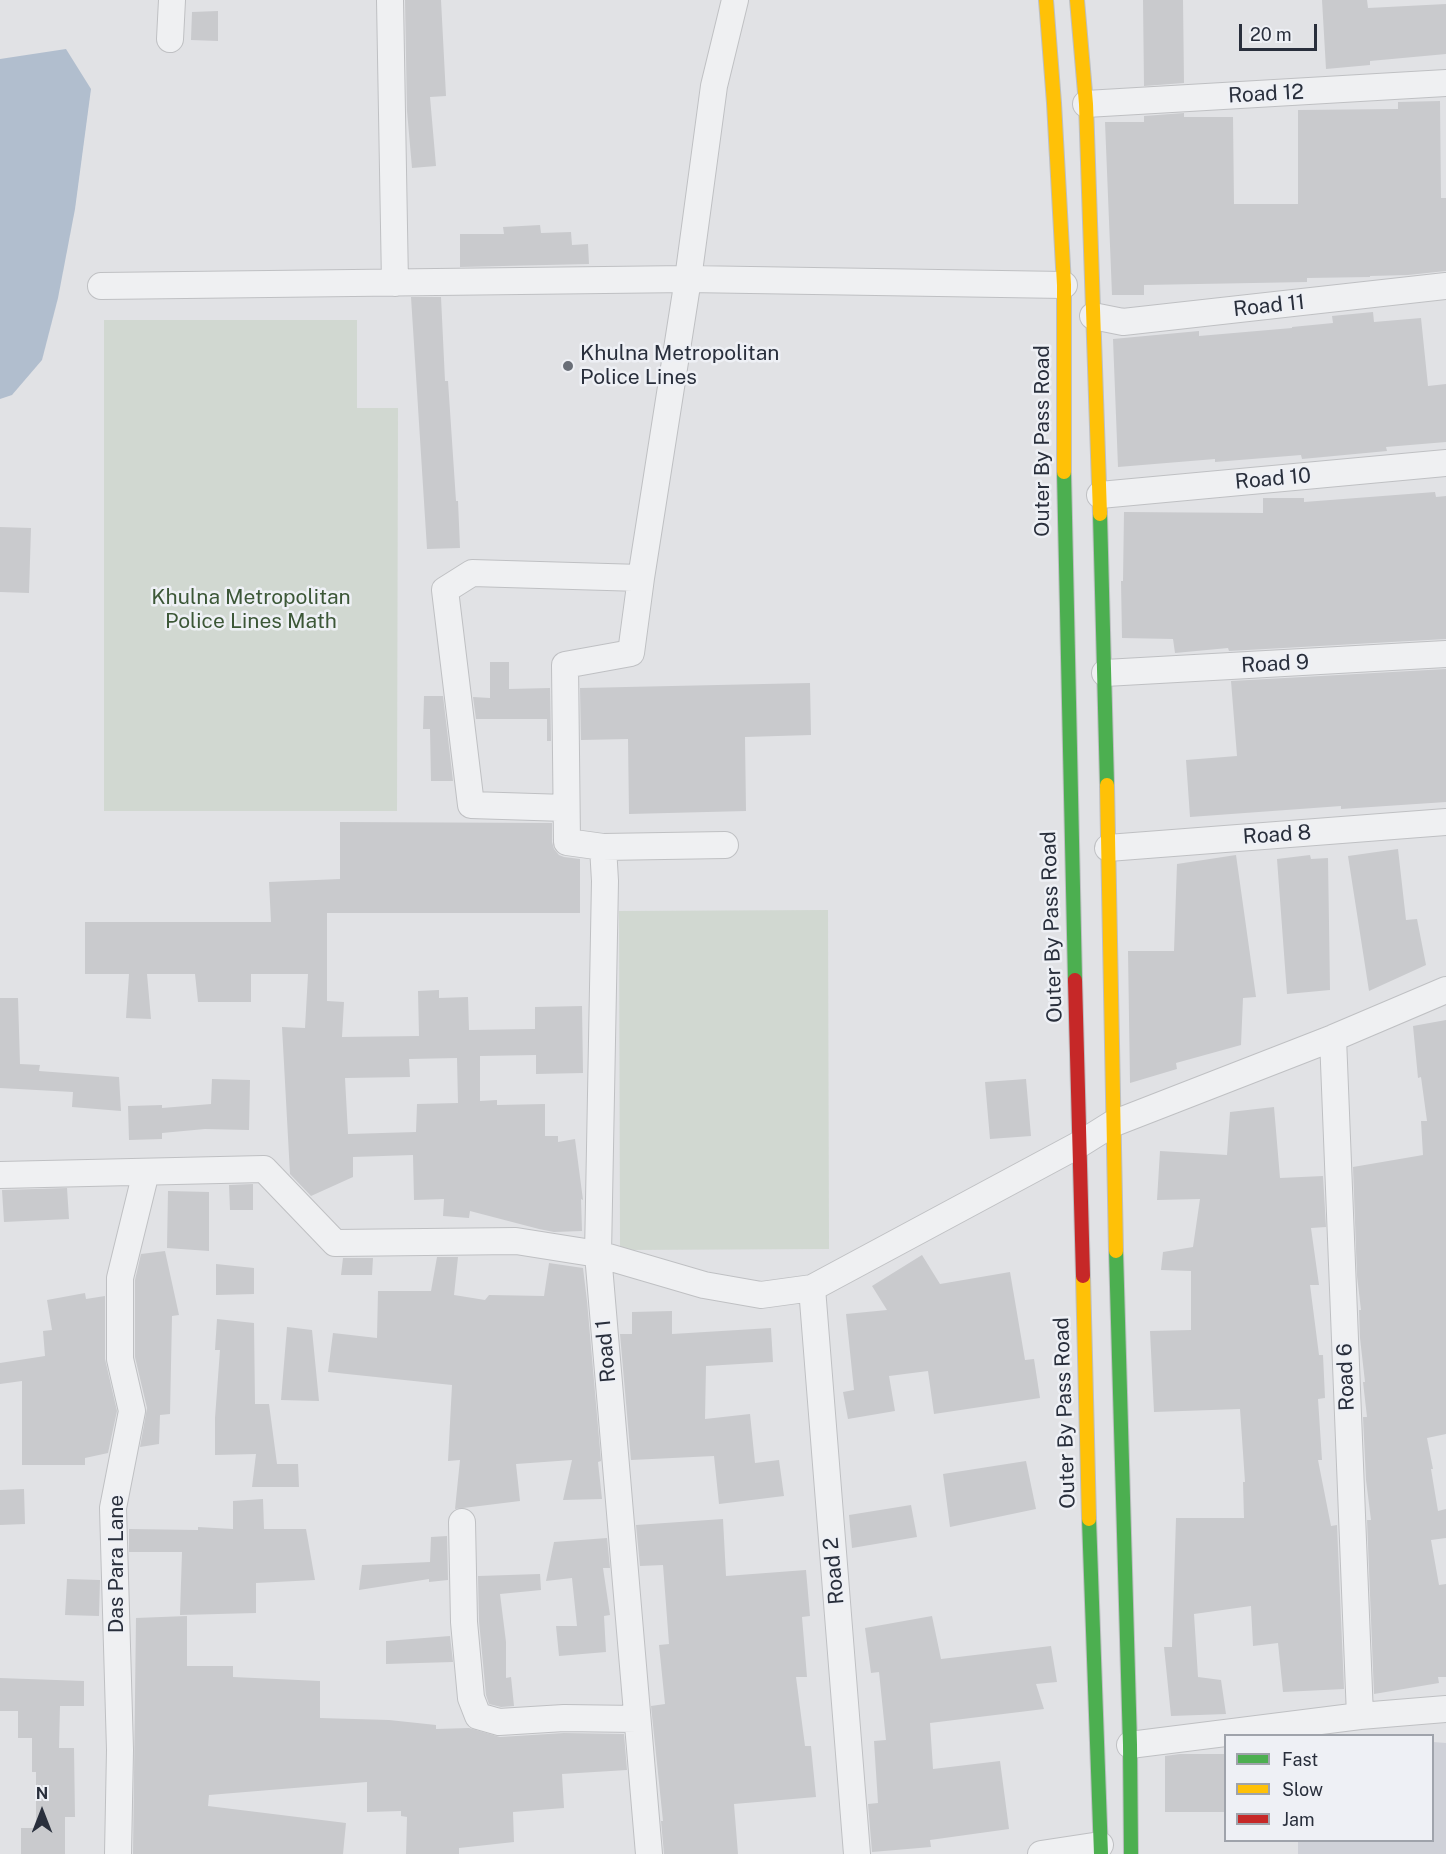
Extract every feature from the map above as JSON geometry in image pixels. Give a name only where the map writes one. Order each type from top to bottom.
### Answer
[{"type":"main road","name":"Outer By Pass Road","points":[[1046,0],[1064,285],[1067,676],[1086,1438],[1100,1849]]},
{"type":"main road","points":[[1077,0],[1086,104],[1100,495],[1112,1124],[1131,1745],[1131,1854]]},
{"type":"street","points":[[170,39],[172,0]]},
{"type":"street","points":[[390,0],[395,283]]},
{"type":"street","points":[[725,845],[603,847],[567,842],[565,665],[632,653],[641,578],[688,279],[714,86],[735,0]]},
{"type":"street","name":"Road 12","points":[[1086,104],[1446,83]]},
{"type":"street","points":[[101,286],[688,279],[1064,285]]},
{"type":"street","name":"Road 11","points":[[1093,316],[1123,322],[1446,286]]},
{"type":"street","name":"Road 10","points":[[1100,495],[1446,463]]},
{"type":"street","points":[[566,808],[471,805],[445,590],[472,573],[641,578]]},
{"type":"street","name":"Road 9","points":[[1105,673],[1446,654]]},
{"type":"street","name":"Road 8","points":[[1108,848],[1446,822]]},
{"type":"street","name":"Road 1","points":[[603,847],[605,893],[598,1254],[649,1854]]},
{"type":"street","points":[[0,1175],[264,1169],[335,1243],[516,1241],[598,1254],[704,1285],[761,1295],[812,1288],[1080,1144],[1112,1124],[1333,1038],[1446,990]]},
{"type":"street","name":"Road 6","points":[[1333,1038],[1360,1716]]},
{"type":"street","name":"Das Para Lane","points":[[118,1854],[120,1750],[113,1508],[132,1411],[120,1359],[120,1278],[146,1172]]},
{"type":"street","name":"Road 2","points":[[812,1288],[857,1854]]},
{"type":"street","points":[[462,1522],[464,1622],[471,1698],[478,1716],[499,1722],[564,1718],[637,1719]]},
{"type":"street","points":[[1131,1745],[1360,1716],[1446,1709]]},
{"type":"street","points":[[1041,1854],[1100,1849]]},
{"type":"shaded area","points":[[1434,1742],[1446,1743],[1446,1854],[1298,1854],[1298,1842],[1434,1842]]},
{"type":"green space","name":"Khulna Metropolitan Police Lines Math","points":[[104,320],[357,320],[357,408],[398,408],[397,811],[104,811]]},
{"type":"green space","points":[[828,910],[829,1249],[620,1250],[619,911]]},
{"type":"water","points":[[66,49],[91,89],[75,209],[58,298],[42,360],[12,395],[0,399],[0,59]]},
{"type":"building","points":[[405,0],[441,0],[446,96],[430,97],[436,166],[412,168],[407,111]]},
{"type":"building","points":[[1143,0],[1183,0],[1184,83],[1144,86]]},
{"type":"building","points":[[1322,0],[1367,0],[1368,8],[1446,4],[1446,54],[1370,61],[1370,65],[1326,69]]},
{"type":"building","points":[[218,11],[218,41],[191,40],[192,12]]},
{"type":"building","points":[[1440,101],[1441,198],[1446,198],[1446,271],[1370,277],[1307,278],[1307,282],[1144,285],[1144,295],[1112,295],[1105,122],[1144,122],[1144,116],[1184,113],[1184,117],[1233,117],[1234,204],[1298,204],[1298,110],[1398,109],[1398,102]]},
{"type":"building","points":[[540,225],[541,233],[571,232],[572,245],[588,244],[589,264],[460,267],[460,234],[504,234],[503,227]]},
{"type":"building","points":[[411,297],[441,297],[445,381],[448,381],[460,548],[427,549]]},
{"type":"building","points":[[1373,312],[1374,322],[1421,318],[1428,386],[1446,384],[1446,442],[1386,447],[1387,451],[1302,459],[1301,455],[1118,467],[1113,339],[1199,331],[1199,336],[1292,328],[1333,323],[1332,316]]},
{"type":"building","points":[[1435,492],[1436,497],[1446,496],[1446,639],[1229,651],[1228,648],[1175,653],[1173,639],[1122,638],[1121,581],[1123,581],[1124,512],[1263,513],[1263,498],[1304,498],[1304,502]]},
{"type":"building","points":[[0,527],[31,528],[29,593],[0,592]]},
{"type":"building","points":[[490,662],[509,662],[509,689],[550,688],[551,741],[547,741],[547,719],[476,719],[473,697],[490,698]]},
{"type":"building","points":[[1446,669],[1446,802],[1341,809],[1341,806],[1190,817],[1186,760],[1237,756],[1231,681]]},
{"type":"building","points":[[810,683],[811,735],[745,737],[746,811],[629,814],[628,739],[581,740],[580,688]]},
{"type":"building","points":[[424,696],[443,696],[453,781],[431,781],[430,729],[423,729]]},
{"type":"building","points":[[340,822],[552,823],[554,849],[564,857],[580,859],[580,913],[327,913],[327,1001],[344,1002],[342,1037],[419,1036],[418,991],[439,990],[439,998],[468,997],[469,1030],[535,1029],[535,1007],[582,1006],[583,1073],[536,1074],[536,1055],[480,1056],[480,1101],[497,1100],[497,1105],[545,1104],[545,1136],[558,1136],[558,1142],[575,1139],[583,1200],[581,1199],[582,1231],[554,1232],[470,1211],[469,1218],[443,1216],[444,1199],[414,1200],[413,1155],[353,1157],[353,1177],[311,1196],[290,1174],[282,1027],[305,1028],[308,974],[251,974],[251,1002],[198,1002],[195,974],[147,974],[151,1019],[126,1018],[129,974],[85,974],[85,922],[271,922],[269,882],[340,879]],"holes":[[[457,1058],[458,1103],[417,1104],[416,1132],[348,1134],[345,1078],[410,1077],[409,1059]]]},
{"type":"building","points":[[1398,849],[1406,920],[1417,919],[1426,965],[1369,991],[1348,856]]},
{"type":"building","points":[[1236,855],[1256,997],[1243,998],[1241,1045],[1176,1063],[1177,1069],[1130,1083],[1128,951],[1174,951],[1177,864]]},
{"type":"building","points":[[1310,855],[1311,859],[1328,858],[1330,990],[1287,994],[1277,859]]},
{"type":"building","points":[[0,998],[18,998],[20,1064],[40,1065],[39,1071],[119,1077],[121,1111],[72,1107],[73,1092],[0,1088]]},
{"type":"building","points":[[1446,1020],[1446,1434],[1427,1438],[1438,1511],[1446,1509],[1446,1538],[1431,1540],[1439,1585],[1446,1584],[1446,1677],[1438,1677],[1439,1683],[1374,1694],[1367,1520],[1371,1520],[1366,1480],[1363,1417],[1367,1417],[1360,1338],[1359,1310],[1361,1310],[1357,1276],[1353,1167],[1423,1155],[1421,1121],[1427,1121],[1421,1077],[1418,1078],[1413,1026]]},
{"type":"building","points":[[212,1079],[250,1080],[249,1130],[205,1129],[162,1133],[162,1139],[129,1140],[128,1106],[162,1105],[162,1108],[211,1104]]},
{"type":"building","points":[[1026,1079],[1031,1136],[990,1139],[985,1082]]},
{"type":"building","points":[[1274,1107],[1280,1178],[1323,1176],[1326,1227],[1311,1228],[1319,1285],[1310,1285],[1319,1355],[1323,1355],[1325,1398],[1318,1399],[1322,1460],[1318,1460],[1331,1526],[1337,1525],[1344,1689],[1283,1692],[1278,1643],[1253,1646],[1251,1606],[1194,1614],[1198,1677],[1221,1680],[1226,1714],[1171,1716],[1164,1647],[1172,1647],[1176,1518],[1244,1518],[1243,1482],[1245,1482],[1240,1409],[1154,1412],[1150,1331],[1191,1330],[1191,1271],[1161,1270],[1163,1252],[1193,1247],[1200,1199],[1157,1200],[1160,1151],[1227,1155],[1230,1112]]},
{"type":"building","points":[[253,1184],[253,1210],[230,1210],[229,1185]]},
{"type":"building","points":[[67,1188],[69,1219],[4,1222],[2,1190]]},
{"type":"building","points":[[168,1191],[209,1192],[209,1251],[167,1248]]},
{"type":"building","points":[[165,1251],[179,1315],[172,1316],[170,1414],[160,1415],[159,1444],[140,1447],[147,1408],[135,1357],[135,1280],[141,1254]]},
{"type":"building","points":[[922,1255],[940,1284],[1010,1272],[1025,1360],[1034,1359],[1040,1398],[934,1414],[928,1371],[889,1376],[895,1411],[848,1419],[843,1392],[854,1390],[846,1314],[887,1310],[872,1286]]},
{"type":"building","points":[[437,1257],[458,1257],[454,1295],[485,1300],[489,1295],[544,1296],[549,1263],[583,1268],[601,1461],[598,1462],[602,1499],[563,1500],[572,1460],[516,1464],[520,1501],[455,1509],[460,1460],[448,1461],[452,1385],[328,1372],[333,1333],[377,1338],[378,1291],[431,1291]]},
{"type":"building","points":[[343,1258],[373,1258],[372,1275],[341,1275]]},
{"type":"building","points":[[216,1264],[254,1268],[254,1294],[216,1295]]},
{"type":"building","points":[[85,1293],[86,1299],[105,1296],[105,1359],[117,1411],[108,1453],[85,1458],[85,1465],[22,1465],[22,1381],[0,1384],[0,1363],[45,1356],[43,1331],[52,1330],[47,1300]]},
{"type":"building","points":[[672,1311],[672,1334],[771,1328],[773,1362],[706,1366],[705,1419],[750,1414],[755,1463],[779,1460],[784,1496],[719,1504],[714,1456],[631,1460],[620,1334],[632,1334],[632,1312]]},
{"type":"building","points":[[217,1319],[254,1323],[255,1404],[269,1404],[277,1464],[298,1464],[299,1487],[252,1487],[256,1454],[215,1455],[220,1350],[215,1350]]},
{"type":"building","points":[[287,1327],[312,1330],[319,1401],[281,1400]]},
{"type":"building","points":[[1026,1461],[1036,1509],[950,1527],[943,1474]]},
{"type":"building","points":[[24,1489],[25,1524],[0,1525],[0,1490]]},
{"type":"building","points":[[263,1499],[264,1529],[306,1529],[315,1580],[256,1583],[256,1613],[180,1615],[182,1552],[129,1552],[129,1529],[198,1530],[198,1527],[233,1529],[233,1501]]},
{"type":"building","points":[[911,1505],[917,1537],[852,1548],[849,1515]]},
{"type":"building","points":[[723,1519],[726,1576],[806,1570],[810,1616],[802,1617],[807,1677],[796,1677],[805,1746],[811,1746],[816,1797],[734,1804],[738,1854],[664,1854],[661,1821],[663,1821],[651,1706],[665,1704],[659,1645],[669,1644],[663,1565],[640,1566],[636,1525]]},
{"type":"building","points":[[447,1536],[448,1580],[429,1582],[429,1579],[359,1590],[362,1565],[430,1562],[431,1537]]},
{"type":"building","points":[[607,1538],[610,1568],[603,1568],[610,1615],[604,1616],[606,1652],[559,1656],[556,1626],[577,1626],[572,1578],[546,1581],[554,1542]]},
{"type":"building","points":[[540,1574],[541,1590],[500,1594],[506,1642],[506,1678],[511,1677],[514,1706],[501,1707],[489,1704],[486,1695],[479,1621],[478,1576]]},
{"type":"building","points":[[67,1579],[100,1580],[99,1616],[65,1615]]},
{"type":"building","points":[[187,1616],[187,1666],[233,1666],[233,1677],[320,1681],[320,1718],[389,1720],[436,1725],[436,1729],[469,1728],[500,1737],[564,1733],[624,1734],[627,1770],[562,1774],[564,1808],[513,1812],[514,1842],[459,1848],[459,1854],[406,1854],[407,1817],[401,1816],[401,1811],[367,1812],[367,1782],[209,1795],[208,1806],[346,1823],[343,1854],[133,1854],[136,1618]]},
{"type":"building","points":[[932,1616],[941,1659],[1051,1646],[1057,1682],[1036,1684],[1044,1709],[930,1723],[933,1769],[1000,1761],[1009,1829],[930,1840],[931,1847],[872,1852],[868,1804],[878,1803],[874,1741],[886,1740],[879,1672],[871,1673],[865,1628]]},
{"type":"building","points":[[450,1636],[453,1662],[386,1664],[386,1641]]},
{"type":"building","points":[[0,1678],[84,1681],[84,1706],[60,1706],[59,1748],[74,1748],[75,1817],[65,1817],[65,1854],[21,1854],[21,1828],[36,1828],[36,1772],[32,1772],[32,1738],[18,1738],[18,1711],[0,1711]]},
{"type":"building","points":[[1224,1754],[1224,1812],[1165,1812],[1165,1756]]},
{"type":"traffic: fast","points":[[1064,472],[1075,980]]},
{"type":"traffic: fast","points":[[1100,514],[1107,785]]},
{"type":"traffic: fast","points":[[1116,1251],[1131,1854]]},
{"type":"traffic: fast","points":[[1089,1519],[1101,1854]]},
{"type":"traffic: slow","points":[[1046,0],[1064,285],[1064,472]]},
{"type":"traffic: slow","points":[[1077,0],[1086,104],[1100,514]]},
{"type":"traffic: slow","points":[[1107,785],[1116,1251]]},
{"type":"traffic: slow","points":[[1083,1276],[1089,1519]]},
{"type":"traffic: jam","points":[[1075,980],[1083,1276]]},
{"type":"place","name":"Khulna Metropolitan Police Lines","points":[[568,366]]}]
